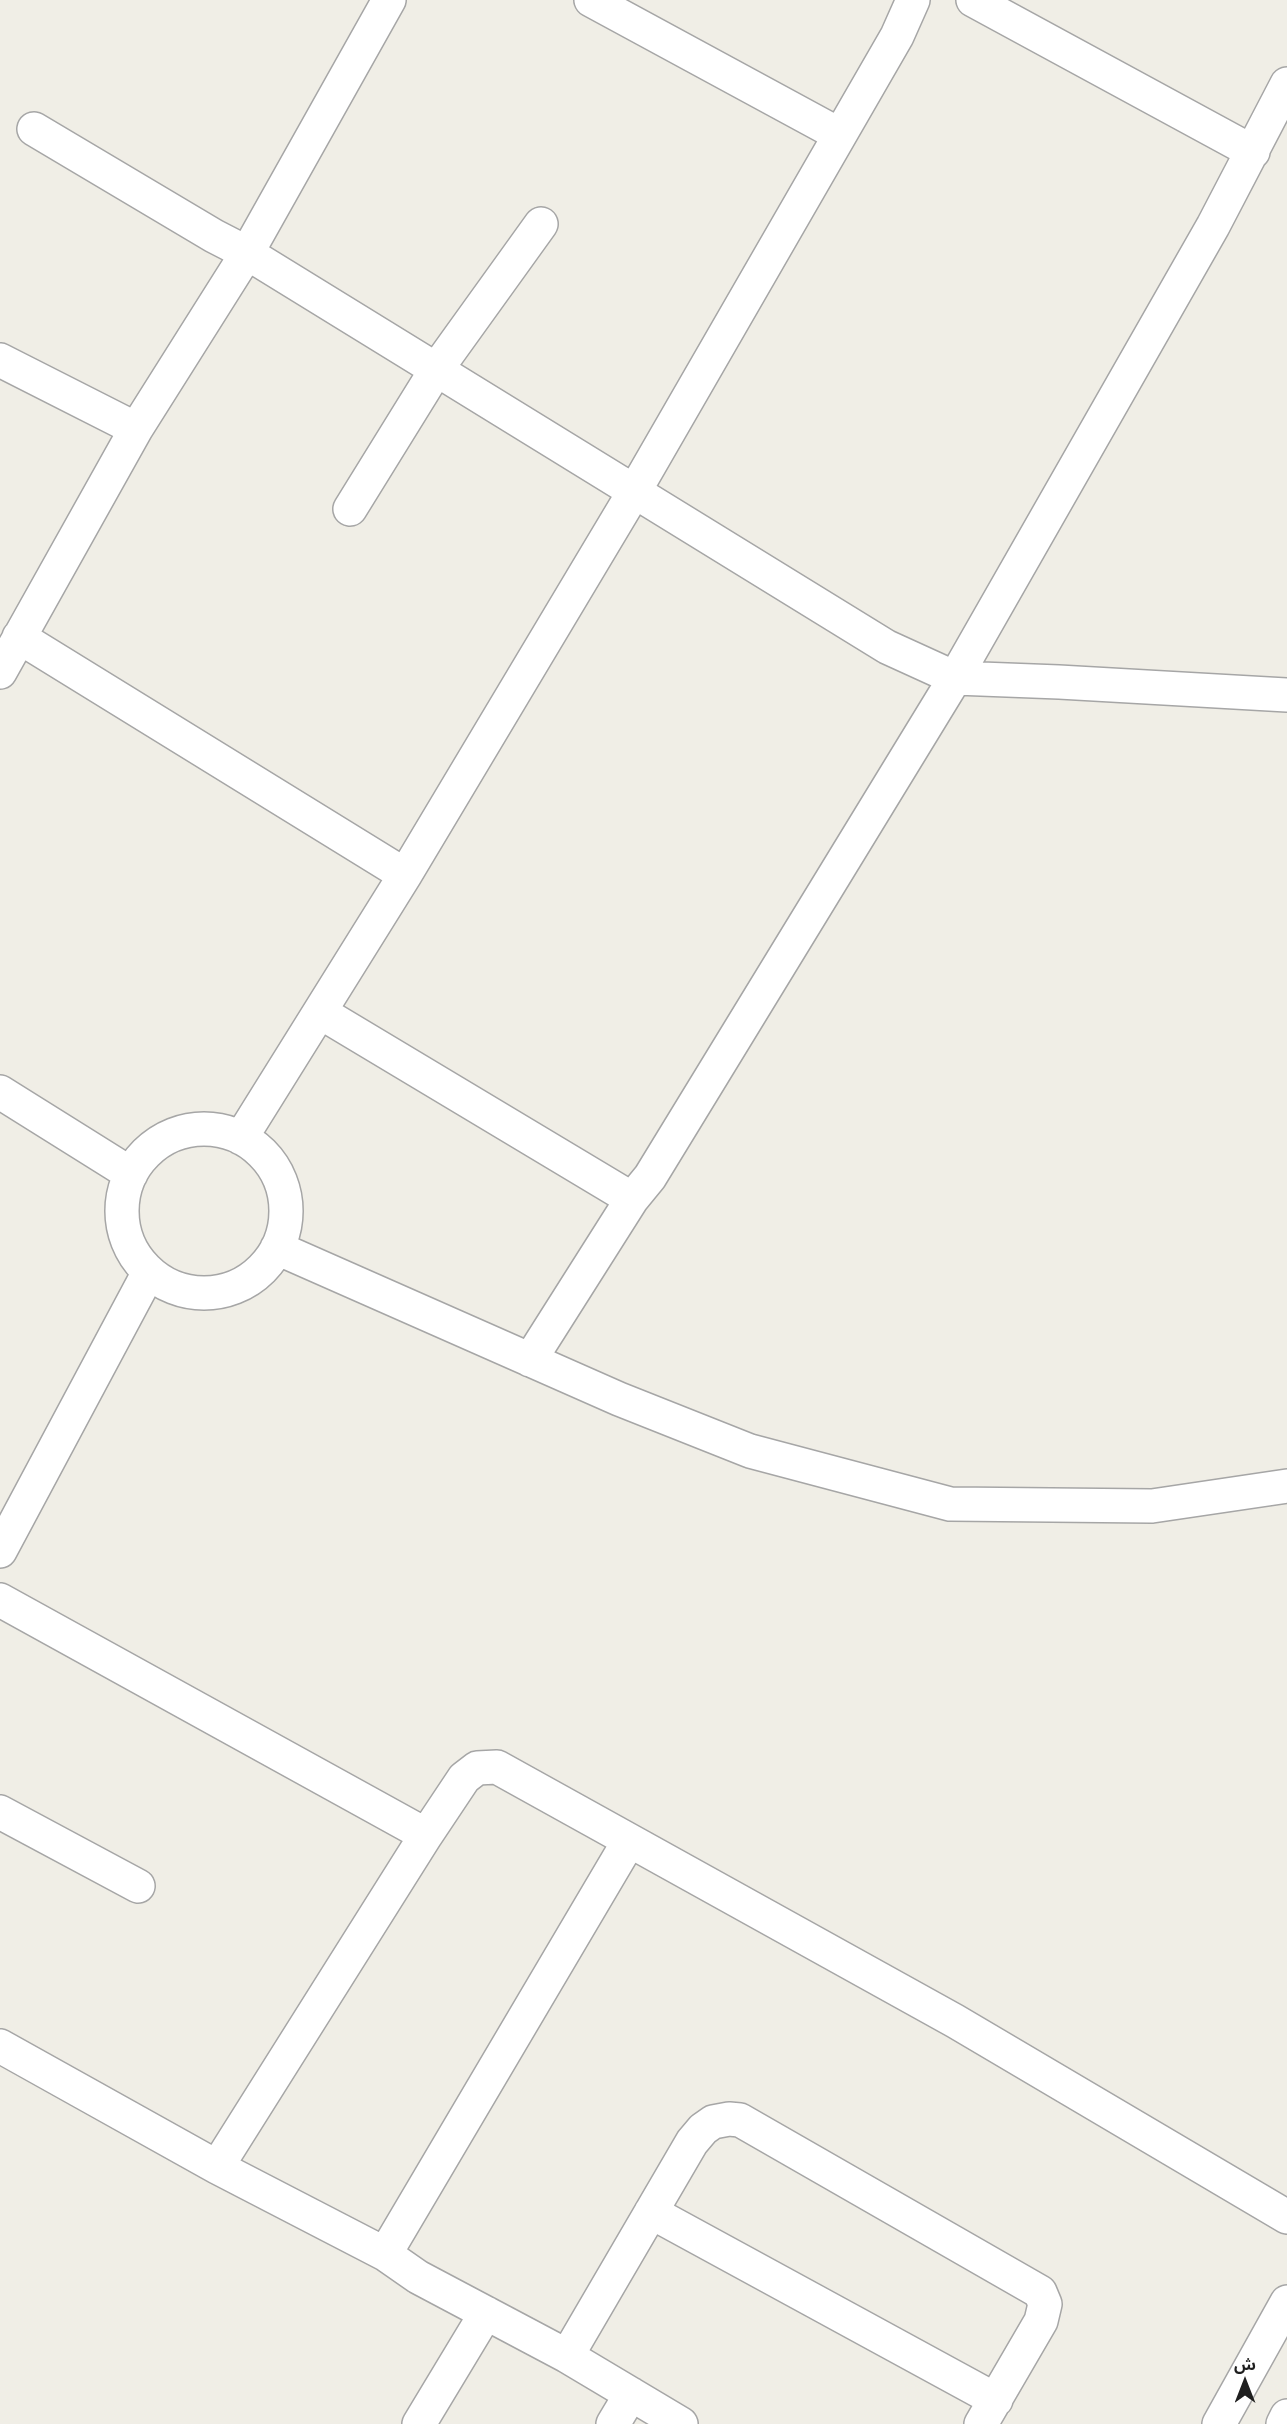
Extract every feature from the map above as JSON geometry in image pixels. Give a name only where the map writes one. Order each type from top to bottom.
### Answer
[{"type":"street","points":[[0,672],[136,429],[247,253],[389,0]]},
{"type":"street","points":[[591,0],[840,135]]},
{"type":"street","points":[[241,1138],[405,875],[634,492],[897,36],[913,0]]},
{"type":"street","points":[[973,0],[1253,152]]},
{"type":"street","points":[[530,1360],[632,1199],[650,1178],[955,678],[1207,236],[1287,84]]},
{"type":"street","points":[[34,129],[247,253],[887,647],[955,678],[1287,695]]},
{"type":"street","points":[[350,509],[436,370],[541,224]]},
{"type":"street","points":[[0,360],[136,429]]},
{"type":"street","points":[[19,638],[405,875]]},
{"type":"street","points":[[320,1012],[632,1199]]},
{"type":"street","points":[[0,1092],[130,1174]]},
{"type":"street","points":[[199,1128],[221,1130],[241,1138],[259,1149],[273,1166],[282,1185],[286,1206],[284,1228],[277,1248],[266,1265],[249,1279],[230,1289],[208,1292],[187,1291],[167,1284],[149,1272],[135,1255],[126,1236],[122,1215],[123,1194],[130,1174],[143,1156],[159,1142],[178,1133],[199,1128]]},
{"type":"street","points":[[277,1248],[619,1399],[750,1451],[950,1504],[1152,1506],[1287,1486]]},
{"type":"street","points":[[0,1551],[149,1272]]},
{"type":"street","points":[[0,1600],[426,1835]]},
{"type":"street","points":[[217,2167],[464,1778],[477,1768],[497,1767],[955,2021],[1287,2217]]},
{"type":"street","points":[[0,1812],[138,1886]]},
{"type":"street","points":[[385,2254],[629,1841]]},
{"type":"street","points":[[0,2046],[217,2167],[385,2254],[418,2277],[567,2356],[681,2424]]},
{"type":"street","points":[[567,2356],[651,2212],[692,2142],[708,2125],[721,2120],[740,2120],[766,2133],[1040,2292],[1045,2304],[1041,2321],[989,2412],[651,2212]]},
{"type":"street","points":[[1219,2424],[1287,2302]]},
{"type":"street","points":[[419,2424],[486,2313]]},
{"type":"street","points":[[614,2424],[631,2394]]},
{"type":"street","points":[[1283,2424],[1287,2416]]}]
